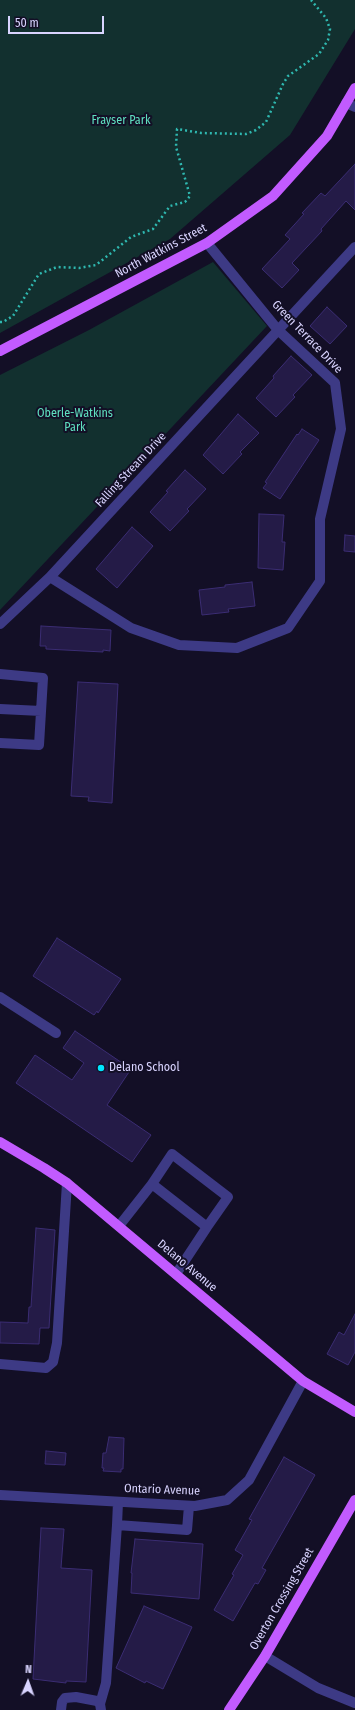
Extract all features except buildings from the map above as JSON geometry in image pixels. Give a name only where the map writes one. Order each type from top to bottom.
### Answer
[{"type":"main road","name":"North Watkins Street","points":[[0,351],[207,243],[273,196],[327,136],[351,105],[355,88]]},
{"type":"main road","name":"Delano Avenue","points":[[0,1142],[67,1183],[303,1381],[355,1412]]},
{"type":"main road","name":"Overton Crossing Street","points":[[229,1710],[265,1656],[355,1500]]},
{"type":"street","name":"Green Terrace Drive","points":[[50,577],[131,628],[179,645],[237,648],[288,628],[320,581],[320,519],[341,429],[334,383],[278,330],[207,243]]},
{"type":"street","name":"Falling Stream Drive","points":[[0,624],[50,577],[355,247]]},
{"type":"street","points":[[0,674],[43,678],[39,744],[0,744]]},
{"type":"street","points":[[0,709],[41,711]]},
{"type":"street","points":[[0,997],[56,1032]]},
{"type":"street","points":[[119,1226],[152,1184],[172,1154],[228,1197],[176,1274]]},
{"type":"street","points":[[0,1364],[46,1368],[53,1362],[57,1343],[67,1183]]},
{"type":"street","points":[[152,1184],[207,1228]]},
{"type":"street","name":"Ontario Avenue","points":[[0,1495],[189,1506],[227,1500],[249,1480],[303,1381]]},
{"type":"street","points":[[101,1707],[106,1683],[118,1502]]},
{"type":"street","points":[[117,1525],[187,1530],[189,1506]]},
{"type":"street","points":[[265,1656],[318,1688],[355,1703]]},
{"type":"street","points":[[61,1710],[62,1702],[65,1698],[69,1697],[93,1699],[101,1707]]},
{"type":"path","points":[[0,322],[3,322],[13,316],[39,274],[57,267],[79,268],[96,264],[131,237],[153,229],[170,206],[185,202],[190,196],[176,147],[177,129],[201,133],[246,134],[256,130],[266,122],[282,84],[288,76],[319,54],[328,40],[330,29],[326,18],[311,0]]},
{"type":"green space","name":"Frayser Park","points":[[0,0],[355,0],[355,29],[290,135],[170,239],[0,333]]},
{"type":"green space","name":"Oberle-Watkins Park","points":[[213,262],[267,326],[0,610],[0,375],[89,330]]},
{"type":"place","name":"Delano School","points":[[101,1068]]}]
